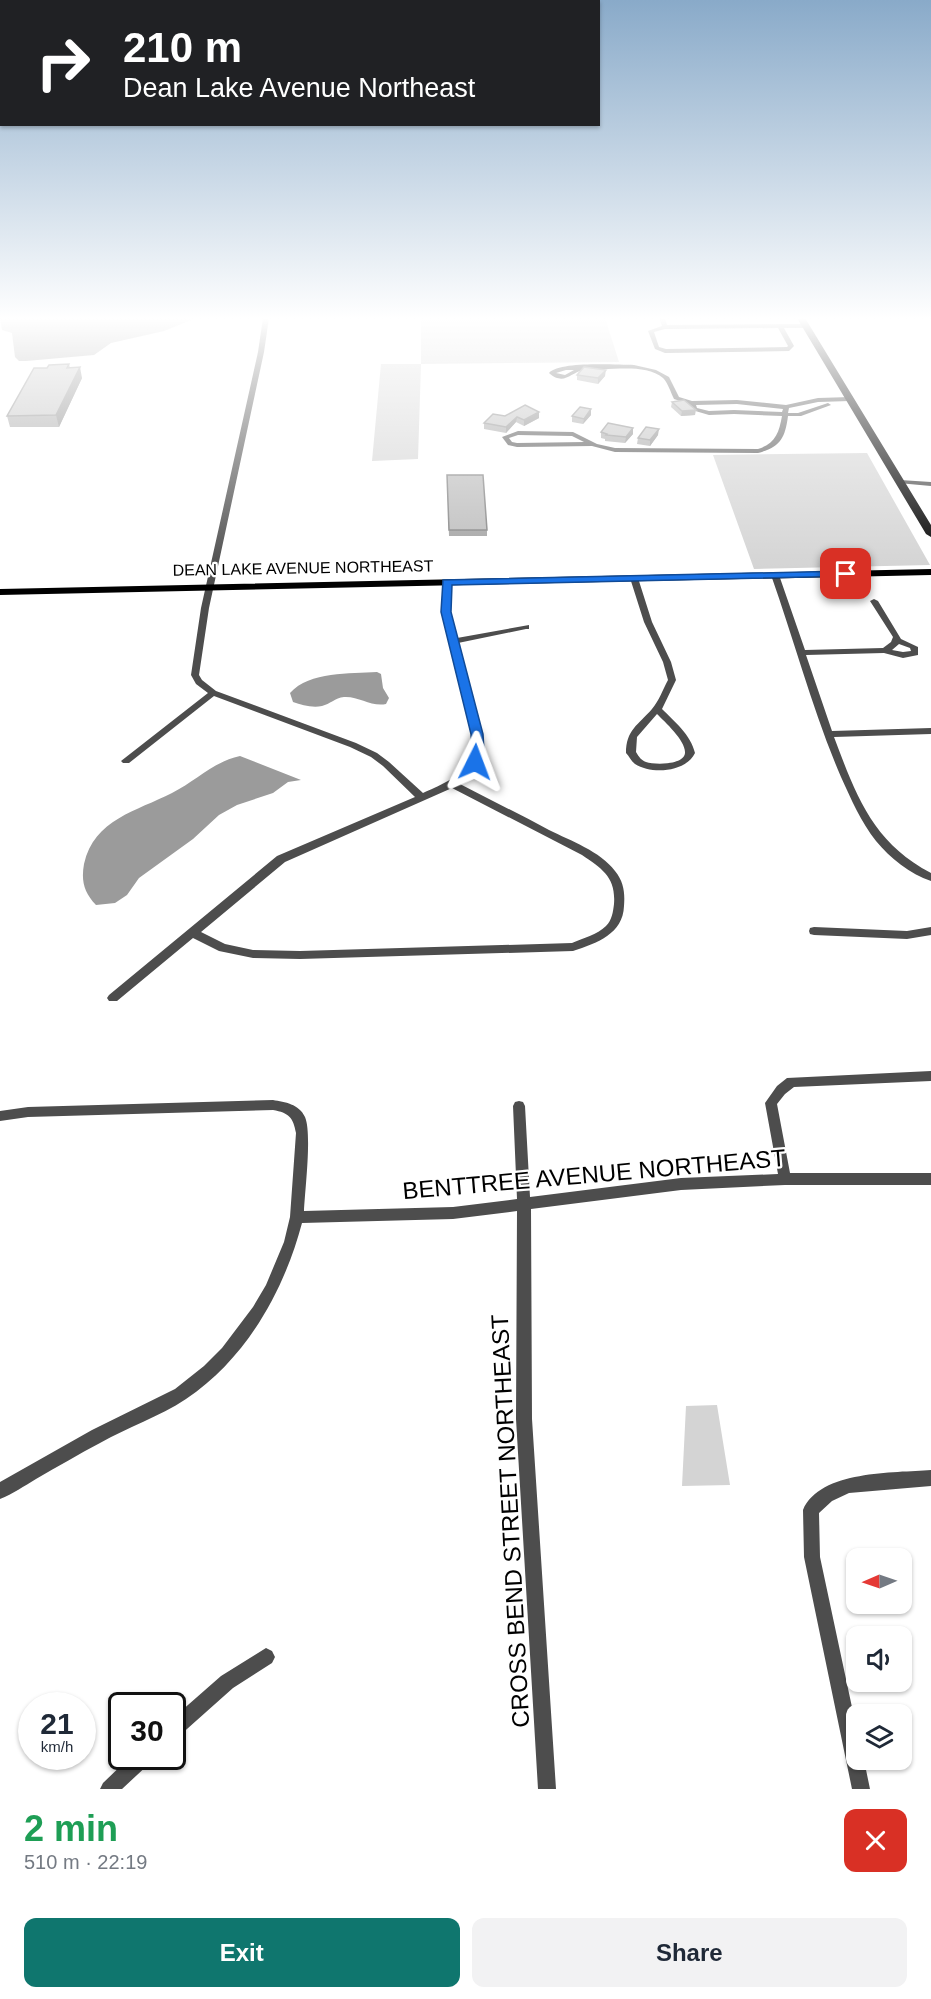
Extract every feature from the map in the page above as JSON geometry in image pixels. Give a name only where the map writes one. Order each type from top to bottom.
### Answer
[{"type":"main road","points":[[852,401],[931,534]]},
{"type":"main road","name":"DEAN LAKE AVENUE NORTHEAST","points":[[0,592],[931,572]]},
{"type":"street","points":[[250,401],[196,660],[195,675],[199,682],[213,693],[374,755],[420,796]]},
{"type":"street","points":[[687,401],[737,402],[802,415],[827,405],[849,401]]},
{"type":"street","points":[[692,403],[694,409],[704,413],[785,411],[814,401]]},
{"type":"street","points":[[592,444],[517,445],[510,444],[505,437],[518,433],[573,434],[592,444],[615,450],[758,451],[773,447],[780,441],[785,411]]},
{"type":"street","points":[[900,482],[931,484]]},
{"type":"street","points":[[775,576],[802,652],[827,734],[857,802],[876,834],[897,857],[931,877]]},
{"type":"street","points":[[634,578],[648,622],[667,662],[672,680],[657,709],[631,739],[630,752],[636,761],[648,766],[684,763],[690,758],[691,751],[687,742],[657,709]]},
{"type":"street","points":[[113,998],[281,859],[420,796],[452,784],[475,762],[478,752],[477,734],[446,612],[447,582]]},
{"type":"street","points":[[874,601],[895,632],[897,640]]},
{"type":"street","points":[[453,641],[526,627]]},
{"type":"street","points":[[802,652],[884,650],[903,655],[915,653],[910,644],[897,640]]},
{"type":"street","points":[[884,650],[890,648],[897,640]]},
{"type":"street","points":[[126,761],[213,693]]},
{"type":"street","points":[[827,734],[931,730]]},
{"type":"street","points":[[194,933],[223,948],[253,954],[573,947],[610,929],[618,915],[621,892],[617,880],[604,864],[452,784]]},
{"type":"street","points":[[814,931],[907,935],[931,931]]},
{"type":"street","points":[[785,1179],[771,1103],[791,1082],[931,1076]]},
{"type":"street","points":[[0,1116],[28,1112],[273,1105],[287,1107],[299,1118],[302,1133],[297,1217],[279,1270],[265,1301],[236,1345],[189,1389],[111,1429],[0,1491]]},
{"type":"street","name":"CROSS BEND STREET NORTHEAST","points":[[519,1106],[524,1203],[524,1419],[547,1789]]},
{"type":"street","name":"BENTTREE AVENUE NORTHEAST","points":[[297,1217],[453,1213],[681,1184],[785,1179],[931,1179]]},
{"type":"street","points":[[861,1789],[812,1557],[811,1510],[826,1495],[849,1485],[931,1478]]},
{"type":"street","points":[[186,1719],[227,1682],[266,1657]]},
{"type":"street","points":[[109,1789],[130,1770]]},
{"type":"shaded area","points":[[378,401],[420,401],[418,459],[372,461]]},
{"type":"shaded area","points":[[867,453],[930,565],[754,569],[713,455]]},
{"type":"shaded area","points":[[377,672],[381,674],[383,688],[389,698],[386,704],[375,704],[344,697],[322,706],[311,706],[293,702],[290,693],[298,686],[319,677]]},
{"type":"shaded area","points":[[240,756],[301,780],[288,782],[273,793],[237,805],[219,815],[193,839],[139,878],[127,895],[115,903],[96,905],[86,891],[83,876],[89,849],[97,836],[119,818],[172,793],[213,767]]},
{"type":"shaded area","points":[[717,1405],[730,1485],[682,1486],[686,1406]]},
{"type":"building","points":[[15,401],[63,401],[56,415],[7,416]]},
{"type":"building","points":[[686,401],[696,410],[682,411],[672,402]]},
{"type":"building","points":[[525,405],[539,412],[524,420],[517,417],[506,427],[484,423],[493,414],[505,416]]},
{"type":"building","points":[[580,407],[591,409],[584,419],[572,416]]},
{"type":"building","points":[[608,423],[633,428],[626,437],[606,435],[601,432]]},
{"type":"building","points":[[646,427],[659,429],[650,440],[638,438]]},
{"type":"building","points":[[447,475],[483,475],[487,530],[449,530]]},
{"type":"route","points":[[475,762],[478,752],[477,734],[446,612],[447,582],[846,574]]}]
